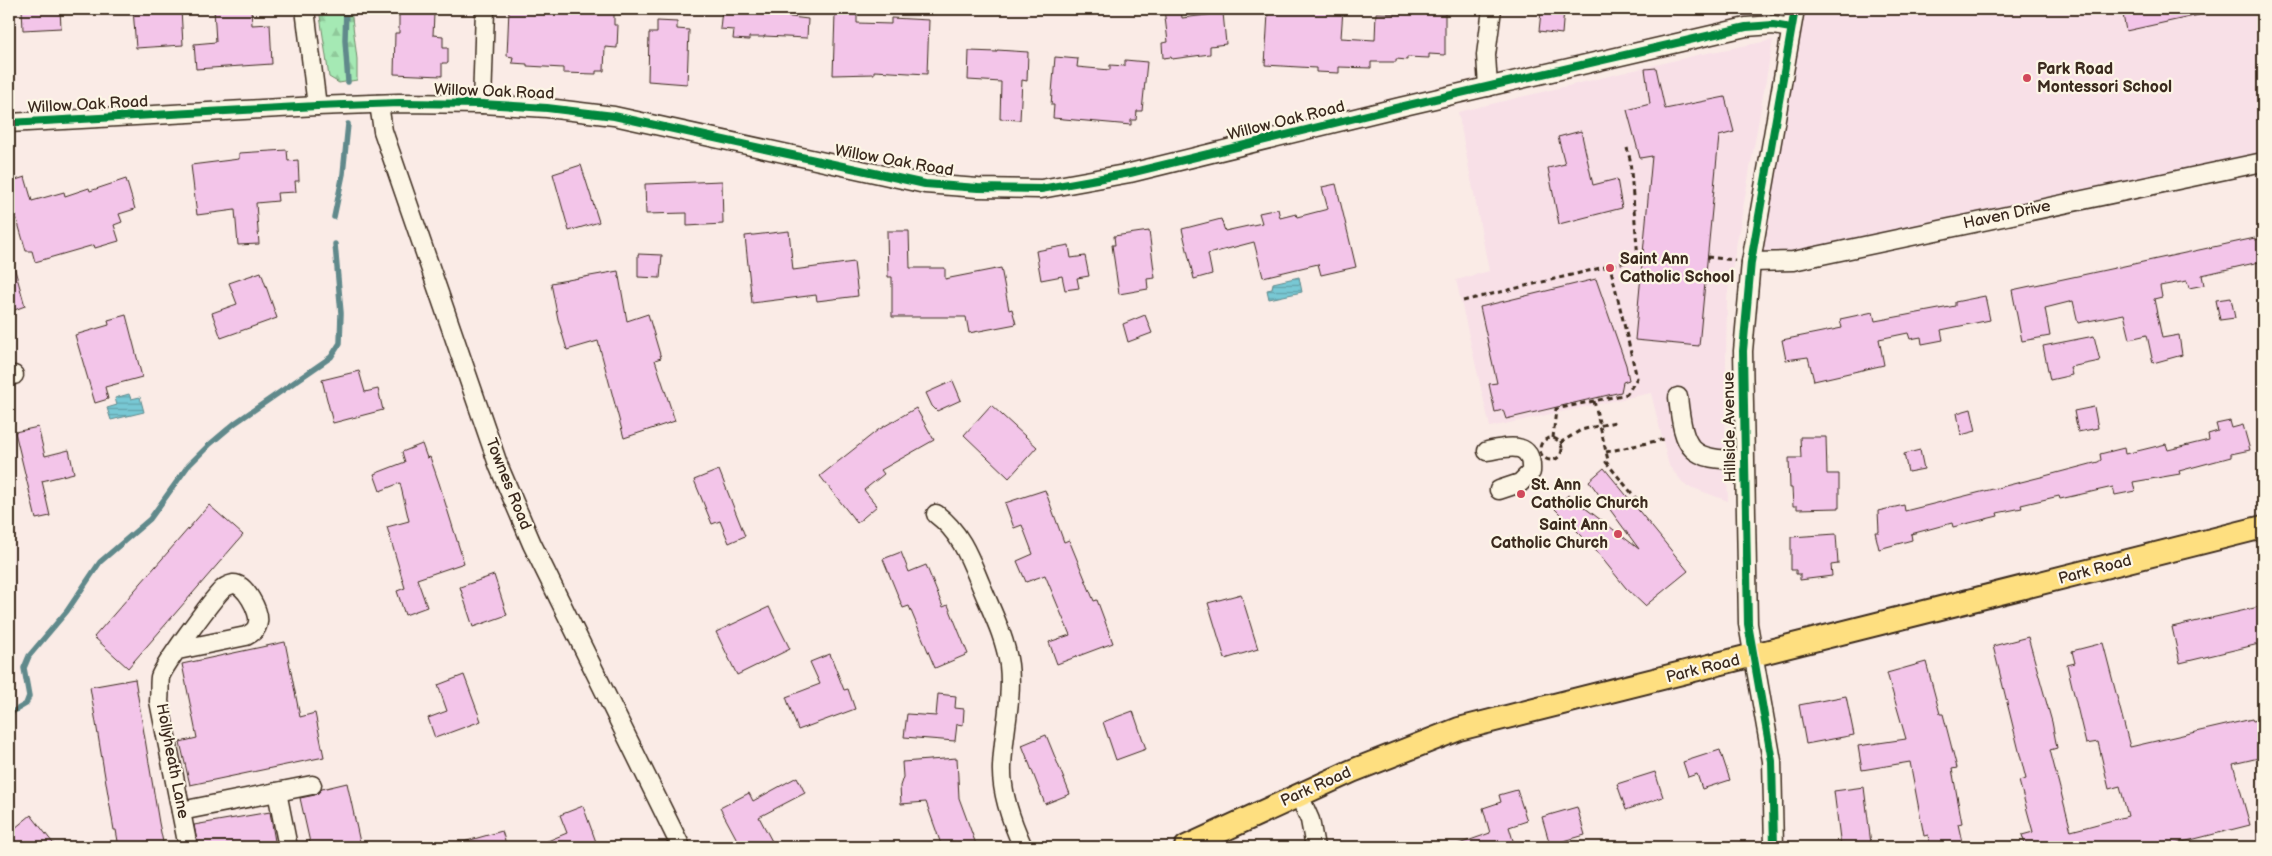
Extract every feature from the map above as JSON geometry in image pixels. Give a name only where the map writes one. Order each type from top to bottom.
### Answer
[{"type":"main road","name":"Park Road","points":[[1186,847],[1352,771],[1459,729],[2263,527]]},
{"type":"street","points":[[305,9],[317,106]]},
{"type":"street","points":[[482,104],[485,9]]},
{"type":"street","points":[[1488,87],[1486,55],[1492,9]]},
{"type":"street","name":"Hillside Avenue","points":[[1774,847],[1772,761],[1748,624],[1744,460],[1743,261],[1795,9]]},
{"type":"street","name":"Willow Oak Road","points":[[9,123],[379,104],[482,104],[547,108],[603,114],[925,184],[1025,189],[1054,188],[1110,178],[1488,87],[1746,28],[1767,25],[1791,28]]},
{"type":"street","name":"Townes Road","points":[[379,104],[383,132],[499,466],[532,544],[680,847]]},
{"type":"street","name":"Haven Drive","points":[[1743,261],[1793,261],[2263,162]]},
{"type":"street","points":[[1678,397],[1684,434],[1694,452],[1707,458],[1744,460]]},
{"type":"street","points":[[1487,450],[1514,446],[1522,449],[1532,462],[1531,472],[1520,483],[1499,490]]},
{"type":"street","points":[[936,514],[955,531],[967,549],[1005,642],[1010,679],[1002,767],[1003,786],[1015,829],[1023,847]]},
{"type":"street","name":"Hollyheath Lane","points":[[178,650],[246,636],[254,631],[258,622],[258,614],[244,588],[239,584],[231,584],[224,588],[168,661],[160,677],[159,700],[188,847]]},
{"type":"street","points":[[181,811],[312,785]]},
{"type":"street","points":[[277,792],[288,847]]},
{"type":"street","points":[[1299,795],[1310,820],[1315,847]]},
{"type":"path","points":[[1463,301],[1638,259],[1630,159],[1627,148]]},
{"type":"path","points":[[1707,257],[1743,261]]},
{"type":"path","points":[[1553,438],[1556,409],[1627,394],[1636,378],[1610,266]]},
{"type":"path","points":[[1594,401],[1606,452],[1606,462],[1644,508]]},
{"type":"path","points":[[1560,443],[1581,430],[1615,422]]},
{"type":"path","points":[[1553,438],[1560,443],[1562,451],[1557,457],[1551,459],[1544,457],[1541,450],[1542,444],[1546,439],[1553,438]]},
{"type":"path","points":[[1606,452],[1665,439]]},
{"type":"shaded area","name":"Park Road Montessori School","points":[[1803,9],[2263,9],[2263,155],[1787,255],[1761,254]]},
{"type":"shaded area","name":"Saint Ann Catholic School","points":[[1773,40],[1727,298],[1725,424],[1728,501],[1685,485],[1669,466],[1651,393],[1490,427],[1456,280],[1489,271],[1458,112],[1697,55]]},
{"type":"green space","points":[[319,9],[351,9],[357,59],[357,80],[339,83],[329,77]]},
{"type":"water","points":[[1299,277],[1302,292],[1269,299],[1267,290],[1272,289],[1273,283]]},
{"type":"water","points":[[129,394],[131,399],[140,397],[144,412],[111,420],[107,408],[117,405],[115,398]]},
{"type":"building","points":[[22,9],[60,9],[61,28],[23,30]]},
{"type":"building","points":[[133,9],[181,9],[183,45],[136,48]]},
{"type":"building","points":[[214,9],[251,9],[252,25],[270,24],[272,64],[196,69],[194,44],[216,42]]},
{"type":"building","points":[[509,9],[532,9],[532,12],[577,14],[577,11],[614,12],[614,25],[618,25],[617,48],[605,47],[604,71],[596,71],[596,74],[563,73],[563,68],[527,66],[527,64],[512,63],[513,57],[507,56]]},
{"type":"building","points":[[722,9],[767,9],[766,14],[808,19],[807,38],[764,36],[749,37],[749,40],[733,39],[734,30],[720,29]]},
{"type":"building","points":[[1164,9],[1181,9],[1182,18],[1223,13],[1226,44],[1210,46],[1210,54],[1172,59],[1171,57],[1163,58],[1162,43],[1168,42]]},
{"type":"building","points":[[1278,9],[1343,9],[1341,38],[1375,40],[1376,13],[1408,14],[1408,9],[1445,9],[1445,55],[1429,54],[1429,58],[1407,57],[1407,60],[1396,59],[1396,62],[1371,62],[1371,68],[1339,67],[1339,73],[1316,72],[1316,68],[1265,65],[1268,13],[1278,14]]},
{"type":"building","points":[[1545,9],[1564,9],[1562,34],[1539,31],[1541,12],[1545,12]]},
{"type":"building","points":[[2122,9],[2198,9],[2199,15],[2126,31]]},
{"type":"building","points":[[399,13],[434,14],[433,35],[443,36],[443,48],[448,48],[448,63],[442,63],[442,76],[394,74],[395,33],[399,33]]},
{"type":"building","points":[[835,14],[857,15],[857,23],[891,24],[891,18],[929,20],[927,74],[874,71],[874,74],[833,75]]},
{"type":"building","points":[[657,21],[677,22],[677,29],[689,30],[687,84],[648,81],[649,33],[657,33]]},
{"type":"building","points":[[997,50],[1028,52],[1027,81],[1022,80],[1020,120],[1000,119],[1001,82],[968,80],[969,51],[997,52]]},
{"type":"building","points":[[1055,57],[1078,59],[1077,67],[1110,70],[1110,65],[1125,66],[1125,60],[1147,62],[1142,111],[1137,111],[1136,120],[1131,120],[1131,125],[1053,118],[1054,105],[1051,105]]},
{"type":"building","name":"Saint Ann Catholic School","points":[[1656,68],[1665,109],[1725,97],[1734,132],[1719,136],[1699,346],[1635,340],[1652,156],[1640,158],[1627,110],[1650,104],[1645,69]]},
{"type":"building","points":[[1581,131],[1593,185],[1617,179],[1622,208],[1559,224],[1548,168],[1565,164],[1558,137]]},
{"type":"building","points":[[287,150],[288,161],[298,160],[299,181],[295,181],[296,192],[277,193],[278,201],[256,203],[259,244],[238,245],[235,210],[197,215],[191,165],[239,159],[239,153]]},
{"type":"building","points":[[581,165],[599,222],[569,231],[553,174]]},
{"type":"building","points":[[25,177],[32,201],[64,192],[65,196],[89,188],[90,191],[126,179],[135,209],[119,214],[122,222],[114,225],[119,241],[95,248],[94,245],[35,262],[32,251],[26,251],[14,209],[9,210],[9,182]]},
{"type":"building","points":[[722,181],[723,224],[687,226],[687,213],[646,214],[645,184]]},
{"type":"building","points":[[1336,184],[1356,267],[1321,275],[1318,264],[1263,277],[1254,242],[1208,254],[1212,274],[1194,279],[1182,229],[1221,219],[1225,231],[1262,223],[1259,213],[1278,209],[1280,218],[1296,214],[1297,217],[1328,209],[1322,187]]},
{"type":"building","points":[[789,231],[793,270],[854,262],[858,296],[817,301],[816,295],[752,303],[745,236]]},
{"type":"building","points":[[887,231],[909,231],[910,268],[945,268],[945,279],[1001,268],[1009,310],[1012,309],[1016,324],[969,333],[966,317],[892,317],[892,277],[888,277]]},
{"type":"building","points":[[1149,231],[1155,278],[1147,279],[1148,289],[1119,294],[1112,245],[1115,245],[1114,236]]},
{"type":"building","points":[[2255,238],[2255,240],[2263,238],[2263,259],[2259,262],[2202,275],[2204,285],[2189,288],[2187,281],[2160,286],[2162,297],[2154,299],[2162,338],[2179,335],[2182,355],[2153,363],[2147,335],[2130,339],[2124,314],[2078,323],[2073,301],[2045,308],[2050,336],[2022,341],[2012,290]]},
{"type":"building","points":[[1069,245],[1071,258],[1085,256],[1089,276],[1077,278],[1079,288],[1065,290],[1062,276],[1041,280],[1036,251]]},
{"type":"building","points":[[638,254],[662,255],[660,278],[638,277]]},
{"type":"building","points":[[13,263],[25,306],[9,312],[9,264]]},
{"type":"building","points":[[618,271],[627,321],[648,314],[661,358],[655,360],[675,421],[624,438],[598,341],[567,350],[558,319],[551,283]]},
{"type":"building","points":[[261,272],[277,318],[221,338],[212,313],[237,304],[229,283]]},
{"type":"building","points":[[1596,279],[1626,365],[1629,380],[1623,382],[1621,392],[1506,419],[1503,410],[1495,412],[1489,384],[1497,383],[1480,307]]},
{"type":"building","points":[[1985,296],[1990,320],[1941,330],[1943,340],[1922,344],[1921,337],[1910,339],[1908,333],[1879,339],[1884,365],[1814,381],[1808,357],[1786,360],[1782,340],[1842,328],[1840,319],[1873,312],[1875,321],[1955,306],[1955,302]]},
{"type":"building","points":[[2231,298],[2235,318],[2220,320],[2216,300]]},
{"type":"building","points":[[126,315],[142,377],[105,387],[108,399],[95,403],[75,335],[109,325],[108,320]]},
{"type":"building","points":[[1145,315],[1152,333],[1128,342],[1123,324]]},
{"type":"building","points":[[2094,336],[2100,361],[2070,367],[2072,375],[2050,380],[2043,346]]},
{"type":"building","points":[[359,371],[365,392],[378,389],[383,410],[333,423],[322,380]]},
{"type":"building","points":[[953,381],[961,400],[937,411],[932,406],[926,393]]},
{"type":"building","points":[[991,405],[1037,447],[1009,478],[964,435]]},
{"type":"building","points":[[2094,407],[2098,428],[2078,432],[2074,411]]},
{"type":"building","points":[[916,408],[934,440],[881,470],[884,474],[864,490],[877,506],[857,523],[820,476],[878,430]]},
{"type":"building","points":[[1971,409],[1976,431],[1961,435],[1957,413]]},
{"type":"building","points":[[2230,421],[2232,428],[2243,425],[2250,450],[2231,454],[2231,457],[2179,471],[2180,474],[2133,482],[2135,491],[2115,495],[2113,487],[2060,499],[2059,496],[2021,505],[2022,508],[1997,513],[1998,516],[1953,527],[1952,523],[1911,534],[1912,540],[1879,549],[1875,532],[1879,532],[1878,511],[1904,505],[1905,511],[2041,477],[2098,462],[2101,460],[2100,454],[2124,448],[2125,454],[2166,444],[2168,450],[2209,440],[2208,434],[2218,431],[2216,424]]},
{"type":"building","points":[[38,427],[45,456],[69,450],[74,473],[42,481],[50,516],[36,519],[15,432]]},
{"type":"building","points":[[1800,437],[1826,437],[1827,474],[1839,474],[1839,508],[1797,509],[1797,506],[1793,506],[1789,458],[1801,458]]},
{"type":"building","points":[[422,444],[427,458],[430,457],[464,563],[417,579],[427,607],[405,615],[397,591],[405,588],[387,527],[409,521],[400,483],[380,491],[374,474],[405,462],[402,452]]},
{"type":"building","points":[[1920,450],[1924,469],[1908,472],[1904,454]]},
{"type":"building","name":"Saint Ann Catholic Church","points":[[1604,468],[1688,571],[1645,606],[1626,588],[1592,546],[1555,509],[1568,495],[1639,549],[1589,481]]},
{"type":"building","points":[[719,470],[745,536],[729,543],[720,521],[712,524],[694,480]]},
{"type":"building","points":[[1045,490],[1064,542],[1069,540],[1094,601],[1097,600],[1113,643],[1057,664],[1049,642],[1070,635],[1045,575],[1026,582],[1017,561],[1033,554],[1022,525],[1014,528],[1005,503]]},
{"type":"building","points":[[209,505],[243,535],[128,668],[94,637]]},
{"type":"building","points":[[1836,534],[1838,564],[1831,565],[1832,576],[1800,580],[1800,574],[1796,574],[1796,570],[1791,570],[1791,537]]},
{"type":"building","points":[[901,552],[909,572],[926,565],[943,607],[948,605],[968,654],[935,668],[909,606],[903,608],[883,559]]},
{"type":"building","points":[[494,575],[507,615],[473,627],[460,587]]},
{"type":"building","points":[[1241,594],[1258,649],[1225,659],[1208,603]]},
{"type":"building","points":[[2263,606],[2263,643],[2180,663],[2172,627]]},
{"type":"building","points":[[769,607],[790,649],[737,675],[716,632]]},
{"type":"building","points":[[2028,637],[2052,722],[2057,748],[2050,750],[2071,831],[2128,816],[2120,786],[2109,789],[2098,742],[2086,744],[2067,665],[2075,663],[2072,651],[2103,643],[2130,747],[2252,719],[2253,721],[2261,719],[2263,727],[2263,757],[2233,764],[2250,825],[2163,847],[2026,847],[2022,835],[2033,832],[2019,781],[2026,779],[1993,646]]},
{"type":"building","points":[[285,642],[300,717],[315,713],[324,757],[190,785],[180,742],[197,738],[182,664]]},
{"type":"building","points":[[830,654],[844,690],[848,689],[855,709],[798,730],[786,697],[820,684],[810,662]]},
{"type":"building","points":[[1926,662],[1940,714],[1943,714],[1957,768],[1952,769],[1962,823],[1958,824],[1963,847],[1930,847],[1928,835],[1924,836],[1910,762],[1862,770],[1858,746],[1906,739],[1887,673]]},
{"type":"building","points":[[464,675],[481,721],[435,738],[428,718],[447,711],[438,685]]},
{"type":"building","points":[[135,679],[164,847],[119,847],[116,830],[114,830],[90,687]]},
{"type":"building","points":[[938,694],[956,696],[955,708],[964,709],[963,725],[957,724],[955,741],[904,737],[907,714],[936,716]]},
{"type":"building","points":[[1846,696],[1854,735],[1806,744],[1799,705]]},
{"type":"building","points":[[1133,711],[1146,749],[1116,760],[1103,722]]},
{"type":"building","points":[[1046,735],[1070,794],[1045,804],[1022,745]]},
{"type":"building","points":[[1720,750],[1730,780],[1702,789],[1697,774],[1688,777],[1683,762]]},
{"type":"building","points":[[957,758],[959,798],[977,847],[942,847],[926,802],[901,804],[902,762]]},
{"type":"building","points":[[1655,772],[1663,797],[1626,810],[1617,784]]},
{"type":"building","points":[[797,777],[805,793],[759,817],[775,847],[741,847],[720,808],[749,793],[753,801]]},
{"type":"building","points":[[347,783],[361,847],[311,847],[300,798],[315,795],[322,789]]},
{"type":"building","points":[[1864,787],[1871,844],[1841,847],[1834,791]]},
{"type":"building","points":[[1517,790],[1527,821],[1509,827],[1515,847],[1456,847],[1456,845],[1490,833],[1483,808],[1501,802],[1499,795]]},
{"type":"building","points":[[583,806],[596,842],[582,847],[533,847],[567,833],[560,815]]},
{"type":"building","points":[[1577,807],[1585,835],[1550,845],[1542,817]]},
{"type":"building","points":[[270,812],[276,847],[198,847],[194,825]]},
{"type":"building","points":[[31,815],[56,847],[9,847],[9,833]]},
{"type":"building","points":[[502,831],[507,847],[460,847],[460,843]]},
{"type":"waterway","points":[[346,9],[345,40],[348,82]]},
{"type":"waterway","points":[[334,217],[343,174],[348,124]]},
{"type":"waterway","points":[[9,714],[26,704],[29,696],[24,668],[29,656],[67,611],[100,562],[150,519],[188,466],[209,445],[235,423],[331,357],[340,343],[341,313],[335,244]]},
{"type":"cycle path","points":[[1774,847],[1772,761],[1748,624],[1743,351],[1751,262],[1795,9]]},
{"type":"cycle path","points":[[9,123],[399,103],[482,104],[547,108],[614,116],[925,184],[978,188],[1041,189],[1130,173],[1400,107],[1746,27],[1773,25],[1791,28]]},
{"type":"place","name":"Park Road Montessori School","points":[[2027,78]]},
{"type":"place","name":"Saint Ann Catholic School","points":[[1610,268]]},
{"type":"place","name":"St. Ann Catholic Church","points":[[1521,494]]},
{"type":"place","name":"Saint Ann Catholic Church","points":[[1618,534]]}]
